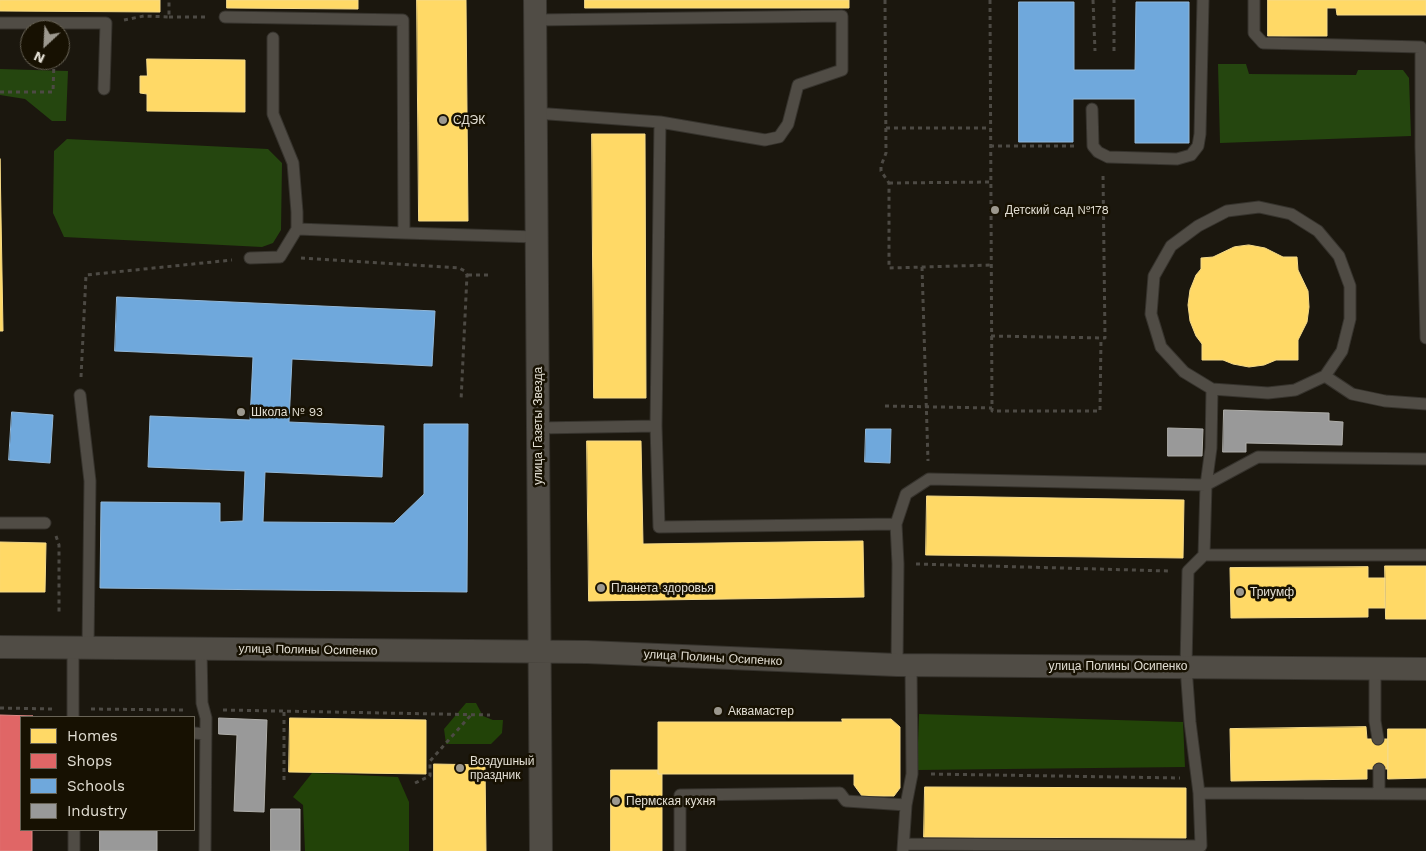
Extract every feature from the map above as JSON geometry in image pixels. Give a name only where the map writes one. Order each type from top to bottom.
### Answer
[{"type":"street","name":"улица Газеты Звезда","points":[[535,10],[541,851]]},
{"type":"street","name":"улица Полины Осипенко","points":[[0,647],[603,653],[904,665],[1426,669]]},
{"type":"lane","points":[[1092,109],[1093,146],[1103,155],[1108,157],[1177,159],[1191,155],[1198,146],[1200,134],[1203,0]]},
{"type":"lane","points":[[1254,0],[1254,33],[1263,43],[1421,47],[1426,338]]},
{"type":"lane","points":[[535,10],[842,16],[842,70],[798,85],[788,124],[779,137],[765,140],[660,122],[535,113]]},
{"type":"lane","points":[[225,17],[402,20],[404,233]]},
{"type":"lane","points":[[0,23],[106,23],[104,89]]},
{"type":"lane","points":[[250,258],[280,257],[296,229],[297,212],[292,163],[273,114],[273,38]]},
{"type":"lane","points":[[660,122],[656,426],[659,527],[896,524]]},
{"type":"lane","points":[[1259,207],[1291,214],[1318,231],[1339,256],[1350,286],[1350,319],[1342,351],[1325,376],[1295,390],[1268,393],[1212,389],[1184,372],[1161,347],[1151,314],[1154,276],[1171,246],[1198,226],[1227,211],[1259,207]]},
{"type":"lane","points":[[296,229],[536,237]]},
{"type":"lane","points":[[1325,376],[1352,394],[1384,401],[1426,404]]},
{"type":"lane","points":[[1212,389],[1210,448],[1206,485],[1204,555],[1188,571],[1186,667],[1190,722],[1198,778],[1203,848],[904,847],[906,805],[912,774],[896,524],[906,494],[930,479],[1206,485],[1258,457],[1426,459]]},
{"type":"lane","points":[[73,713],[80,648],[90,481],[80,395]]},
{"type":"lane","points":[[538,428],[656,426]]},
{"type":"lane","points":[[0,523],[45,523]]},
{"type":"lane","points":[[1204,555],[1426,555]]},
{"type":"lane","points":[[201,648],[202,703],[206,718],[204,851]]},
{"type":"lane","points":[[1375,668],[1375,721],[1378,739]]},
{"type":"lane","points":[[195,734],[206,734]]},
{"type":"lane","points":[[1379,769],[1379,794]]},
{"type":"lane","points":[[680,851],[680,795],[840,793],[846,801],[906,805]]},
{"type":"lane","points":[[1199,794],[1426,794]]},
{"type":"lane","points":[[74,831],[74,851]]},
{"type":"path","points":[[169,0],[169,16]]},
{"type":"path","points":[[885,0],[886,153],[881,170],[889,183],[889,268],[991,265]]},
{"type":"path","points":[[990,0],[992,408]]},
{"type":"path","points":[[1093,0],[1095,51]]},
{"type":"path","points":[[1114,0],[1114,51]]},
{"type":"path","points":[[106,23],[144,16],[225,17]]},
{"type":"path","points":[[0,92],[53,92],[54,70]]},
{"type":"path","points":[[886,128],[990,128]]},
{"type":"path","points":[[990,146],[1093,146]]},
{"type":"path","points":[[992,336],[1105,338],[1103,155]]},
{"type":"path","points":[[889,183],[990,182]]},
{"type":"path","points":[[280,257],[459,268],[465,271],[467,275],[461,401]]},
{"type":"path","points":[[80,395],[86,276],[250,258]]},
{"type":"path","points":[[922,267],[925,407],[930,479]]},
{"type":"path","points":[[467,275],[489,275]]},
{"type":"path","points":[[885,406],[992,408],[992,410],[1100,410],[1101,338]]},
{"type":"path","points":[[45,523],[54,531],[60,545],[58,612]]},
{"type":"path","points":[[898,564],[1188,571]]},
{"type":"path","points":[[0,708],[73,713],[204,710],[490,715]]},
{"type":"path","points":[[284,712],[284,780]]},
{"type":"path","points":[[414,783],[430,776],[430,761],[472,715]]},
{"type":"path","points":[[912,774],[1198,778]]},
{"type":"green space","points":[[1218,64],[1246,64],[1249,74],[1356,75],[1358,70],[1403,70],[1409,78],[1411,136],[1220,143]]},
{"type":"green space","points":[[0,69],[68,71],[66,121],[52,121],[25,99],[0,95]]},
{"type":"green space","points":[[67,139],[268,149],[282,163],[281,230],[273,243],[262,247],[64,237],[53,213],[54,151]]},
{"type":"green space","points":[[466,703],[476,703],[483,716],[493,720],[503,720],[502,733],[491,744],[446,744],[444,729]]},
{"type":"green space","points":[[919,714],[1183,722],[1185,767],[917,770]]},
{"type":"green space","points":[[312,773],[398,777],[409,802],[409,851],[305,851],[303,805],[293,797]]},
{"type":"building: Homes","points":[[0,0],[160,0],[160,12],[0,11]]},
{"type":"building: Homes","points":[[227,0],[358,0],[358,9],[227,8]]},
{"type":"building: Homes","points":[[417,0],[466,0],[468,221],[419,221]]},
{"type":"building: Homes","points":[[585,0],[849,0],[849,8],[585,8]]},
{"type":"building: Homes","points":[[1268,0],[1426,0],[1426,15],[1337,15],[1336,8],[1327,8],[1327,36],[1268,36]]},
{"type":"building: Homes","points":[[147,59],[245,60],[245,112],[147,111],[147,94],[140,93],[140,76],[147,76]]},
{"type":"building: Homes","points":[[592,134],[645,134],[646,398],[594,398]]},
{"type":"building: Homes","points":[[0,159],[3,331],[0,331]]},
{"type":"building: Homes","points":[[1249,245],[1265,248],[1283,257],[1297,257],[1298,270],[1308,291],[1309,307],[1307,322],[1298,340],[1298,360],[1276,360],[1264,365],[1249,367],[1223,360],[1202,360],[1202,344],[1196,336],[1190,321],[1188,305],[1190,290],[1196,275],[1201,269],[1201,258],[1213,257],[1234,247]]},
{"type":"building: Homes","points":[[587,441],[641,441],[643,544],[863,541],[864,597],[589,601]]},
{"type":"building: Homes","points":[[927,496],[1184,500],[1183,558],[926,555]]},
{"type":"building: Homes","points":[[0,542],[46,543],[45,592],[0,592]]},
{"type":"building: Homes","points":[[1385,566],[1426,566],[1426,619],[1386,619]]},
{"type":"building: Homes","points":[[1368,567],[1368,578],[1385,578],[1385,608],[1368,608],[1368,617],[1231,618],[1230,568]]},
{"type":"building: Homes","points":[[290,718],[426,720],[426,774],[289,772]]},
{"type":"building: Homes","points":[[842,719],[891,719],[900,727],[900,788],[894,796],[862,796],[854,785],[854,774],[658,774],[658,722],[842,722]]},
{"type":"building: Homes","points":[[1366,727],[1367,739],[1388,739],[1388,769],[1367,769],[1367,779],[1231,781],[1230,729]]},
{"type":"building: Homes","points":[[1388,729],[1426,729],[1426,778],[1388,779]]},
{"type":"building: Homes","points":[[434,764],[485,765],[486,851],[434,851]]},
{"type":"building: Homes","points":[[611,770],[658,770],[658,774],[662,774],[662,851],[611,851]]},
{"type":"building: Homes","points":[[925,787],[1186,788],[1186,838],[924,837]]},
{"type":"building: Shops","points":[[0,715],[33,716],[20,716],[20,831],[32,831],[32,851],[0,851]]},
{"type":"building: Schools","points":[[1019,2],[1074,2],[1074,70],[1135,70],[1136,2],[1189,2],[1189,143],[1135,143],[1135,99],[1073,99],[1073,142],[1019,142]]},
{"type":"building: Schools","points":[[117,297],[435,311],[432,366],[292,359],[289,422],[384,426],[382,477],[265,472],[263,522],[394,523],[424,494],[424,424],[468,424],[467,592],[100,588],[101,502],[220,503],[220,522],[243,521],[245,471],[148,467],[150,416],[250,420],[253,357],[115,351]]},
{"type":"building: Schools","points":[[12,412],[53,415],[50,463],[9,460]]},
{"type":"building: Schools","points":[[866,429],[891,429],[890,463],[865,462]]},
{"type":"building: Industry","points":[[1224,410],[1329,413],[1329,421],[1343,422],[1342,445],[1246,443],[1246,452],[1223,452]]},
{"type":"building: Industry","points":[[1168,428],[1203,429],[1202,456],[1168,456]]},
{"type":"building: Industry","points":[[219,718],[267,720],[264,812],[234,811],[237,735],[219,734]]},
{"type":"building: Industry","points":[[271,809],[300,809],[300,851],[271,851]]},
{"type":"building: Industry","points":[[100,831],[157,831],[157,851],[100,851]]},
{"type":"place","name":"СДЭК","points":[[443,120]]},
{"type":"place","name":"Детский сад №178","points":[[995,210]]},
{"type":"place","name":"Школа № 93","points":[[241,412]]},
{"type":"place","name":"Планета здоровья","points":[[601,588]]},
{"type":"place","name":"Триумф","points":[[1240,592]]},
{"type":"place","name":"Аквамастер","points":[[718,711]]},
{"type":"place","name":"Воздушный праздник","points":[[460,768]]},
{"type":"place","name":"Пермская кухня","points":[[616,801]]}]
